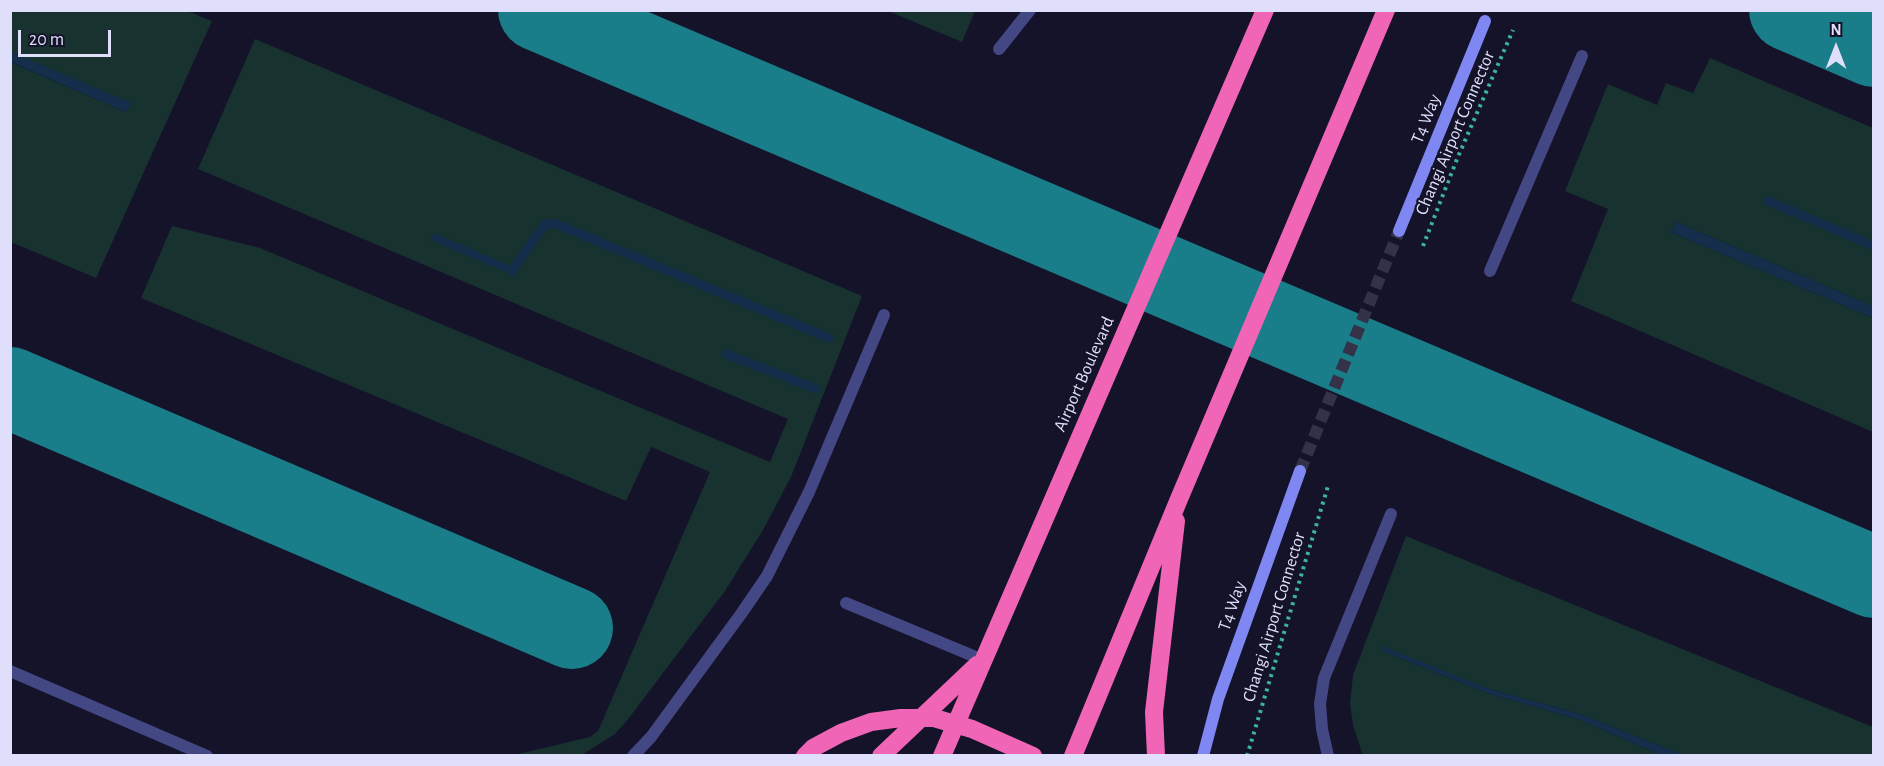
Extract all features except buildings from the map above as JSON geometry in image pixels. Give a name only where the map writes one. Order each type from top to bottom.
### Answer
[{"type":"highway","name":"Airport Boulevard","points":[[942,756],[1265,10]]},
{"type":"highway","points":[[1073,756],[1386,10]]},
{"type":"highway","points":[[1156,756],[1154,712],[1179,499]]},
{"type":"highway","points":[[881,756],[983,660]]},
{"type":"highway","points":[[805,756],[813,748],[851,729],[871,722],[901,718],[934,718],[972,729],[1033,756]]},
{"type":"main road","name":"T4 Way","points":[[1399,231],[1485,21]]},
{"type":"main road","name":"T4 Way","points":[[1203,756],[1218,699],[1300,471]]},
{"type":"lane","points":[[999,49],[1030,10]]},
{"type":"lane","points":[[1490,271],[1582,56]]},
{"type":"lane","points":[[633,756],[651,737],[767,576],[809,492],[884,315]]},
{"type":"lane","points":[[1328,756],[1322,729],[1320,704],[1324,678],[1391,514]]},
{"type":"lane","points":[[846,603],[983,660]]},
{"type":"lane","points":[[10,671],[207,756]]},
{"type":"path","name":"Changi Airport Connector","points":[[1423,246],[1456,159],[1513,30]]},
{"type":"path","name":"Changi Airport Connector","points":[[1247,756],[1328,486]]},
{"type":"green space","points":[[975,10],[962,42],[888,11]]},
{"type":"green space","points":[[11,11],[187,11],[212,21],[96,278],[11,242],[10,62],[126,112],[130,103],[11,52]]},
{"type":"green space","points":[[255,39],[862,296],[791,477],[763,530],[725,591],[629,718],[615,734],[580,756],[514,755],[590,737],[598,731],[710,472],[651,447],[626,501],[141,298],[172,226],[260,248],[770,462],[788,419],[198,169]]},
{"type":"green space","points":[[1710,58],[1873,128],[1873,306],[1676,222],[1671,232],[1873,318],[1873,432],[1571,301],[1608,209],[1565,191],[1608,84],[1657,105],[1666,83],[1693,93]]},
{"type":"green space","points":[[1406,536],[1873,727],[1873,755],[1683,755],[1580,714],[1489,689],[1380,650],[1487,693],[1578,719],[1661,755],[1363,756],[1353,725],[1350,704],[1353,675]]},
{"type":"water","points":[[10,52],[131,103],[126,112],[11,62]]},
{"type":"water","points":[[1676,222],[1873,306],[1873,318],[1671,232]]},
{"type":"water","points":[[434,233],[518,269],[515,276],[431,240]]},
{"type":"water","points":[[1382,646],[1489,689],[1580,714],[1683,755],[1661,755],[1578,719],[1487,693],[1380,650]]},
{"type":"waterway","points":[[1768,201],[1874,246]]},
{"type":"waterway","points":[[512,271],[544,225],[554,223],[829,338]]},
{"type":"waterway","points":[[726,354],[816,389]]},
{"type":"taxiway","points":[[539,10],[1874,577]]},
{"type":"taxiway","points":[[1790,10],[1874,46]]},
{"type":"taxiway","points":[[10,388],[572,628]]},
{"type":"tunnel","points":[[1300,471],[1399,231]]}]
